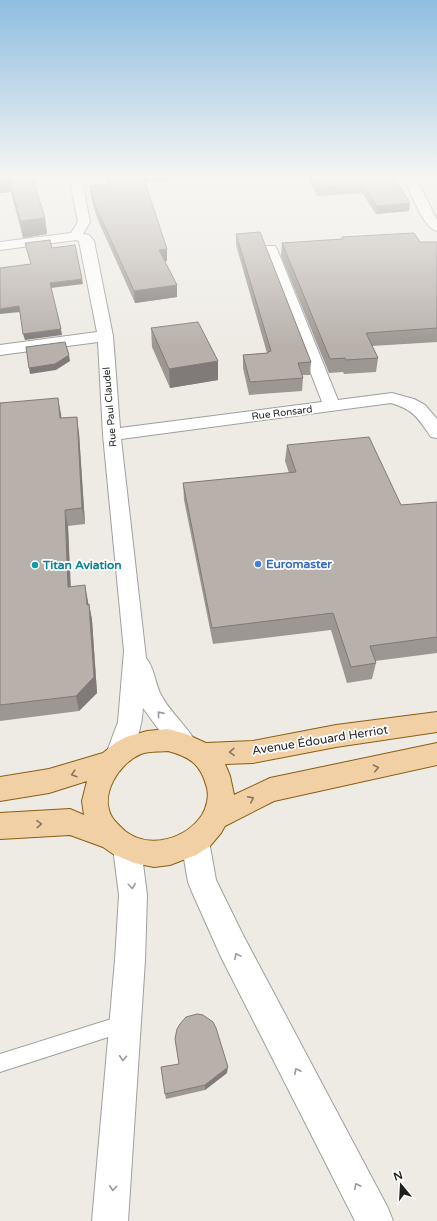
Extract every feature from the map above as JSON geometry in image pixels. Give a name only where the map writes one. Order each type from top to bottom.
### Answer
[{"type":"main road","name":"Avenue Édouard Herriot","points":[[193,749],[253,752],[336,736],[437,722]]},
{"type":"main road","points":[[0,789],[49,781],[115,758],[135,745],[151,741],[168,740],[193,749],[213,767],[220,782],[221,799],[216,817],[208,830],[195,841],[179,850],[162,854],[144,853],[70,822],[0,826]]},
{"type":"main road","points":[[216,817],[270,790],[437,754]]},
{"type":"main road","points":[[115,758],[101,776],[96,792],[96,808],[102,825],[120,843]]},
{"type":"street","points":[[0,246],[76,236],[77,233]]},
{"type":"street","name":"Rue Paul Claudel","points":[[76,236],[84,238],[87,241],[105,336],[112,435],[135,651],[133,697],[130,722],[115,758]]},
{"type":"street","points":[[270,249],[332,406]]},
{"type":"street","points":[[0,350],[105,336]]},
{"type":"street","name":"Rue Ronsard","points":[[112,435],[392,398],[412,404],[428,417],[437,433]]},
{"type":"street","name":"Rue Paul Claudel","points":[[135,651],[148,694],[156,708],[193,749]]},
{"type":"street","points":[[195,841],[202,882],[226,932],[375,1221]]},
{"type":"street","points":[[110,1221],[133,895],[120,843]]},
{"type":"lane","points":[[0,1063],[125,1023]]},
{"type":"building","points":[[108,233],[162,233],[167,249],[159,250],[177,285],[134,291]]},
{"type":"building","points":[[260,233],[311,362],[298,363],[303,378],[250,382],[243,355],[268,353],[271,351],[236,234]]},
{"type":"building","points":[[414,233],[420,242],[437,242],[437,328],[366,333],[378,358],[346,360],[345,358],[330,359],[282,243],[343,239],[342,237]]},
{"type":"building","points":[[50,240],[52,248],[75,245],[82,279],[50,283],[61,329],[23,334],[19,306],[0,309],[0,268],[31,264],[25,243]]},
{"type":"building","points":[[198,322],[218,361],[169,369],[151,328]]},
{"type":"building","points":[[65,342],[69,355],[55,364],[29,368],[26,347]]},
{"type":"building","points":[[58,398],[60,418],[77,417],[82,508],[65,510],[68,587],[85,585],[87,605],[89,604],[94,677],[76,696],[0,705],[0,403]]},
{"type":"building","points":[[369,437],[401,505],[437,502],[437,637],[370,646],[376,663],[351,667],[333,613],[212,628],[183,483],[296,472],[287,445]]},
{"type":"building","points":[[197,1014],[203,1015],[213,1022],[228,1067],[205,1085],[165,1094],[161,1067],[179,1064],[175,1039],[177,1029],[186,1017]]},
{"type":"place","name":"Euromaster","points":[[258,564]]},
{"type":"place","name":"Titan Aviation","points":[[35,565]]}]
